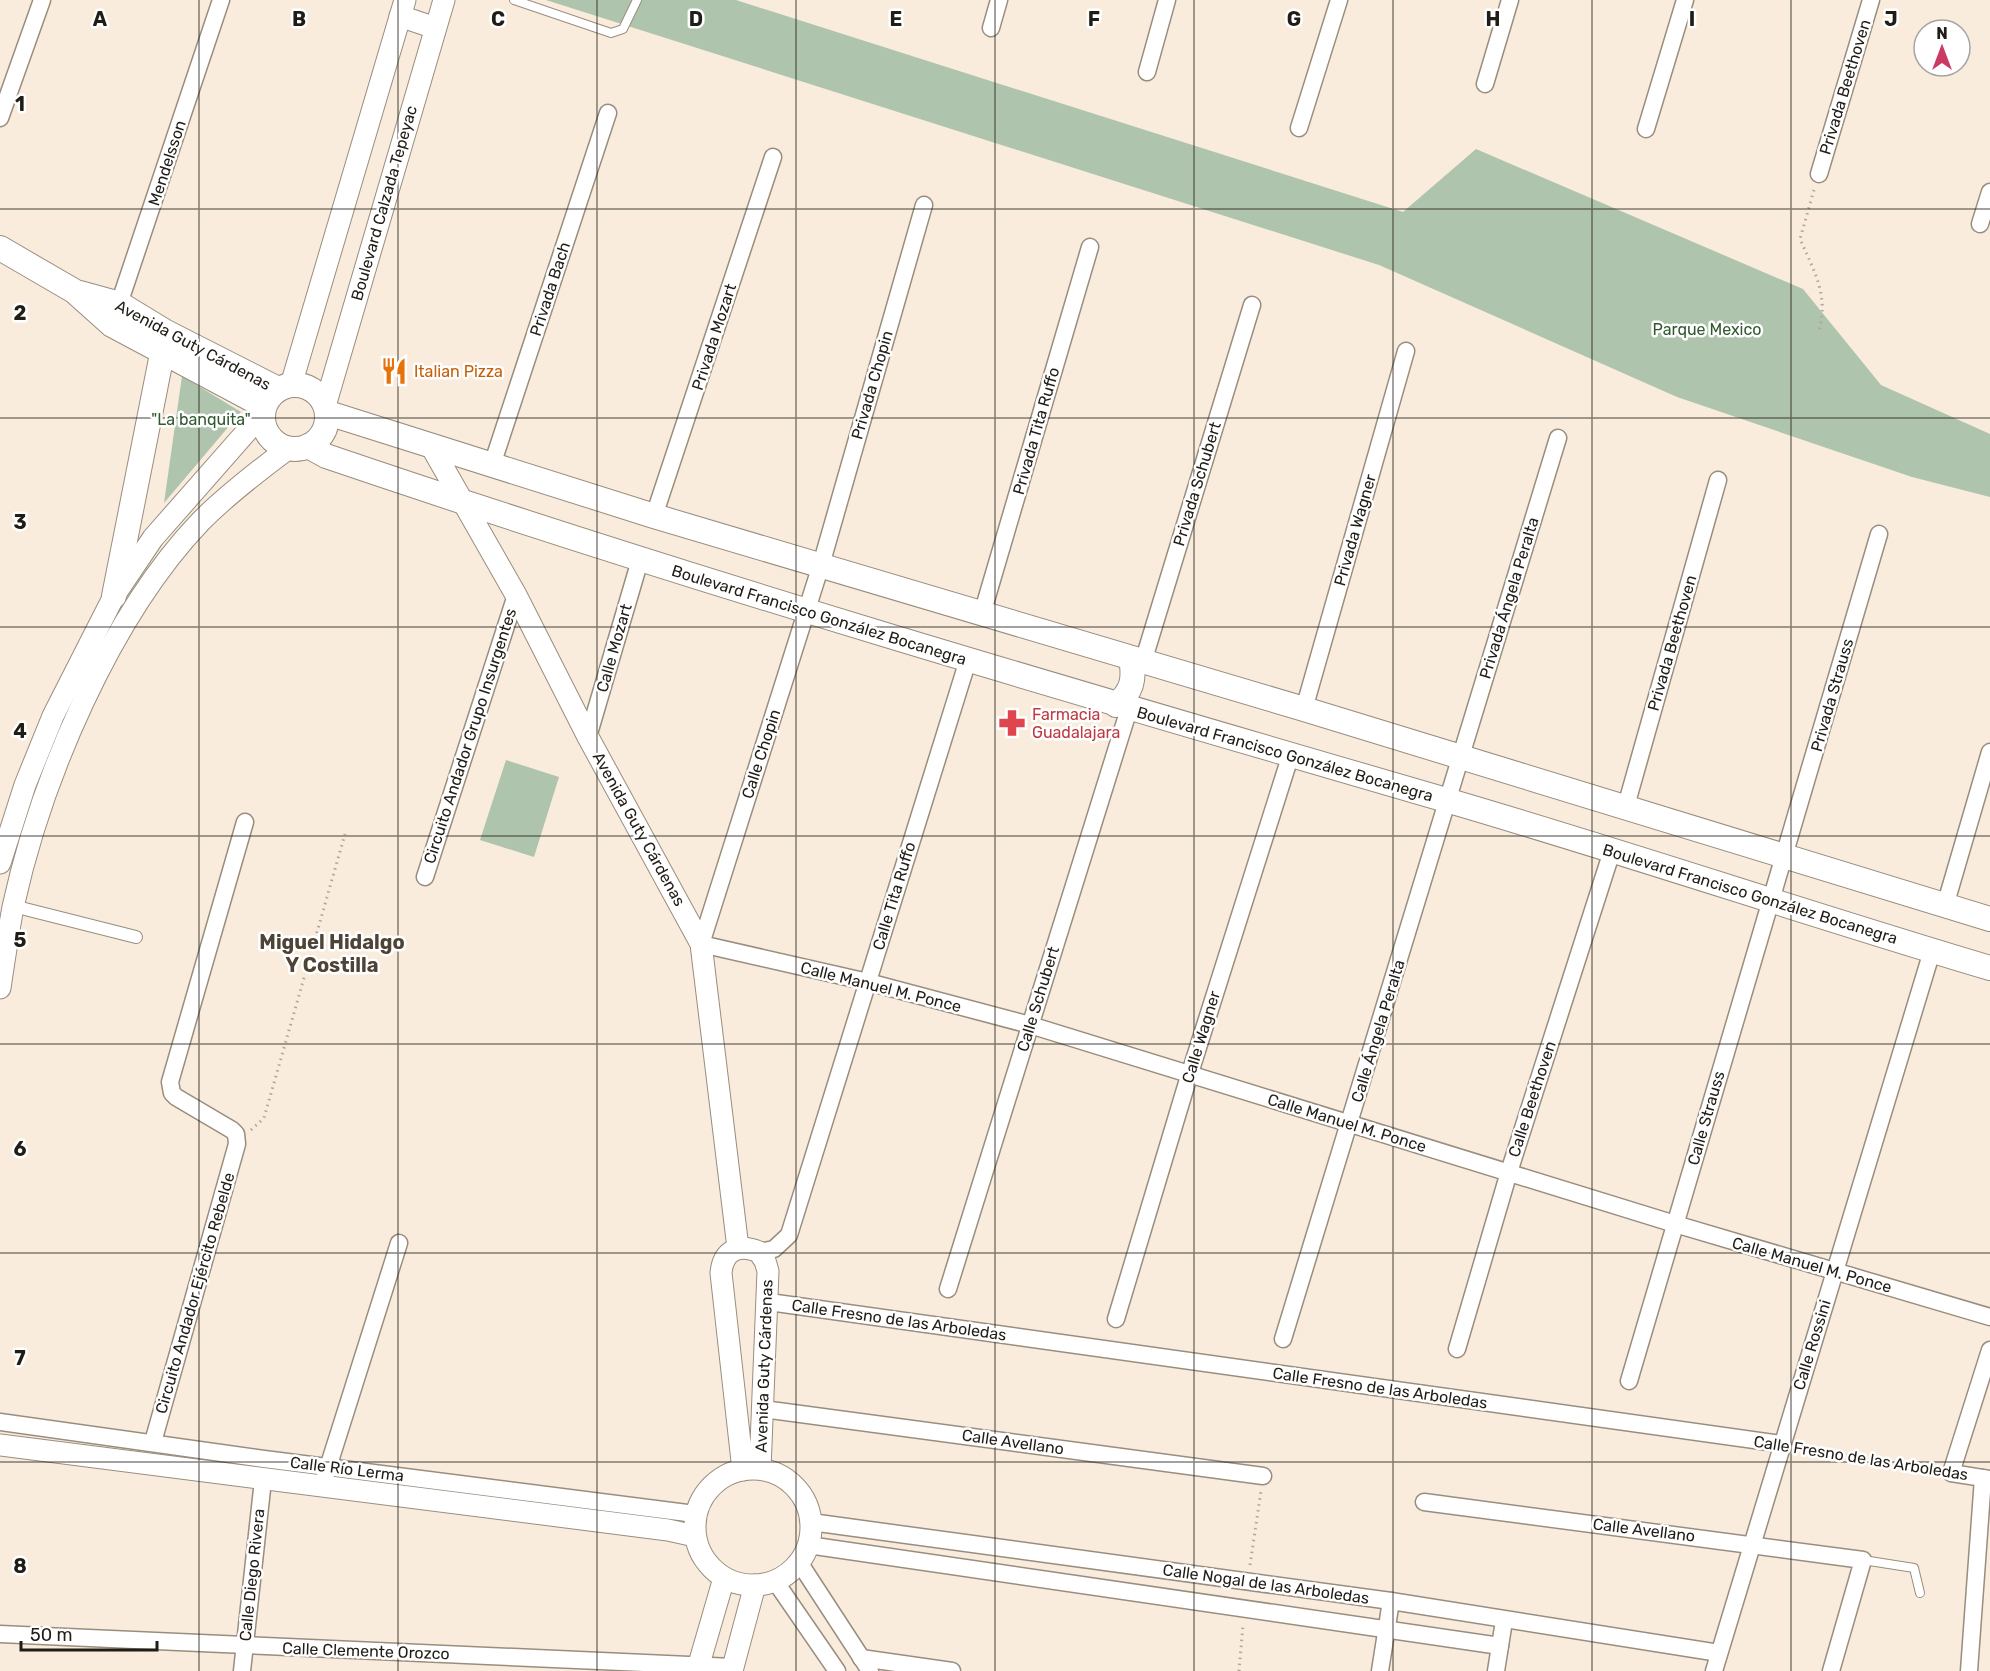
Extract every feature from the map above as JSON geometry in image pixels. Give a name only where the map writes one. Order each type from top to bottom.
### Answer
[{"type":"main road","name":"Avenida Guty Cárdenas","points":[[0,248],[116,315],[162,354],[274,398]]},
{"type":"main road","name":"Avenida Guty Cárdenas","points":[[116,315],[166,332],[274,398]]},
{"type":"main road","points":[[114,596],[162,354]]},
{"type":"main road","points":[[327,410],[323,432],[298,447],[277,444],[269,436],[264,425],[274,398],[312,390],[327,410],[492,465],[654,516],[1626,806],[1990,919]]},
{"type":"main road","name":"Boulevard Francisco González Bocanegra","points":[[298,447],[640,560],[1122,707],[1447,801],[1990,968]]},
{"type":"main road","points":[[1122,707],[1132,685],[1137,661]]},
{"type":"street","points":[[0,118],[42,0]]},
{"type":"street","name":"Mendelsson","points":[[116,315],[221,0]]},
{"type":"street","name":"Boulevard Calzada Tepeyac","points":[[327,410],[444,0]]},
{"type":"street","points":[[991,28],[999,0]]},
{"type":"street","points":[[1147,72],[1167,0]]},
{"type":"street","points":[[1299,128],[1339,0]]},
{"type":"street","points":[[1485,84],[1510,0]]},
{"type":"street","points":[[1646,129],[1685,0]]},
{"type":"street","name":"Privada Beethoven","points":[[1819,174],[1871,0]]},
{"type":"street","points":[[1,851],[54,716],[114,596],[153,538],[274,398],[403,8],[435,28]]},
{"type":"street","name":"Privada Bach","points":[[492,465],[608,112]]},
{"type":"street","name":"Privada Mozart","points":[[654,516],[773,157]]},
{"type":"street","points":[[1980,224],[1990,192]]},
{"type":"street","name":"Privada Chopin","points":[[821,565],[924,205]]},
{"type":"street","name":"Privada Tita Ruffo","points":[[982,614],[1090,247]]},
{"type":"street","name":"Privada Schubert","points":[[1137,661],[1252,305]]},
{"type":"street","name":"Privada Wagner","points":[[1304,709],[1406,351]]},
{"type":"street","name":"Privada Ángela Peralta","points":[[1461,758],[1558,438]]},
{"type":"street","name":"Avenida Guty Cárdenas","points":[[432,446],[516,595],[588,737],[700,944],[748,1250]]},
{"type":"street","points":[[0,988],[13,906],[45,798],[80,710],[120,633],[159,572],[201,522],[240,484],[298,447]]},
{"type":"street","name":"Privada Beethoven","points":[[1626,806],[1718,480]]},
{"type":"street","name":"Privada Strauss","points":[[1784,855],[1879,534]]},
{"type":"street","name":"Calle Mozart","points":[[588,737],[640,560]]},
{"type":"street","name":"Calle Chopin","points":[[700,944],[821,565]]},
{"type":"street","name":"Circuito Andador Grupo Insurgentes","points":[[425,877],[516,595]]},
{"type":"street","name":"Calle Tita Ruffo","points":[[748,1250],[774,1249],[789,1235],[968,660]]},
{"type":"street","name":"Calle Schubert","points":[[948,1289],[1030,1025],[1122,707]]},
{"type":"street","points":[[1946,906],[1990,752]]},
{"type":"street","name":"Calle Wagner","points":[[1116,1319],[1189,1076],[1290,757]]},
{"type":"street","name":"Calle Ángela Peralta","points":[[1283,1339],[1461,758]]},
{"type":"street","points":[[237,1144],[236,1134],[232,1130],[176,1097],[170,1088],[245,822]]},
{"type":"street","name":"Calle Beethoven","points":[[1457,1349],[1509,1172],[1612,851]]},
{"type":"street","name":"Calle Strauss","points":[[1629,1382],[1784,855]]},
{"type":"street","points":[[13,906],[136,937]]},
{"type":"street","name":"Calle Manuel M. Ponce","points":[[700,944],[868,982],[1030,1025],[1189,1076],[1835,1273],[1990,1317]]},
{"type":"street","name":"Calle Rossini","points":[[1714,1671],[1932,951]]},
{"type":"street","name":"Circuito Andador Ejército Rebelde","points":[[153,1442],[237,1144]]},
{"type":"street","points":[[325,1477],[399,1243]]},
{"type":"street","name":"Avenida Guty Cárdenas","points":[[748,1250],[765,1261],[768,1271],[769,1302],[764,1408],[752,1469],[721,1273],[722,1262],[728,1252],[748,1250]]},
{"type":"street","name":"Calle Fresno de las Arboledas","points":[[769,1302],[1782,1444]]},
{"type":"street","points":[[1951,1473],[1990,1350]]},
{"type":"street","name":"Calle Avellano","points":[[764,1408],[1263,1476]]},
{"type":"street","name":"Calle Río Lerma","points":[[0,1422],[153,1442],[325,1477],[695,1536]]},
{"type":"street","name":"Calle Río Lerma","points":[[0,1445],[263,1480],[325,1477],[695,1514]]},
{"type":"street","points":[[732,1669],[765,1583],[804,1553],[811,1522],[800,1493],[776,1474],[752,1469],[721,1478],[705,1493],[695,1514],[695,1536],[700,1553],[710,1567],[724,1578],[739,1584],[765,1583]]},
{"type":"street","name":"Calle Fresno de las Arboledas","points":[[1951,1473],[1986,1479]]},
{"type":"street","points":[[1969,1671],[1986,1479]]},
{"type":"street","name":"Calle Diego Rivera","points":[[242,1671],[263,1480]]},
{"type":"street","name":"Calle Avellano","points":[[1424,1502],[1863,1560]]},
{"type":"street","name":"Calle Nogal de las Arboledas","points":[[811,1522],[1391,1601],[1504,1621],[1719,1653]]},
{"type":"street","points":[[804,1553],[865,1665],[952,1671]]},
{"type":"street","name":"Calle Nogal de las Arboledas","points":[[804,1553],[1245,1606],[1386,1630],[1500,1646]]},
{"type":"street","points":[[1831,1671],[1863,1560]]},
{"type":"street","points":[[698,1668],[724,1578]]},
{"type":"street","points":[[765,1583],[837,1671]]},
{"type":"street","points":[[1380,1671],[1391,1601]]},
{"type":"street","points":[[1496,1671],[1504,1621]]},
{"type":"street","name":"Calle Clemente Orozco","points":[[0,1634],[732,1669]]},
{"type":"lane","points":[[514,0],[611,33],[623,29],[637,0]]},
{"type":"lane","points":[[1863,1560],[1914,1568],[1920,1593]]},
{"type":"path","points":[[1818,333],[1824,299],[1821,285],[1800,239],[1800,230],[1819,174]]},
{"type":"path","points":[[237,1144],[264,1118],[345,834]]},
{"type":"path","name":"Calle Fresno de las Arboledas","points":[[1782,1444],[1951,1473]]},
{"type":"path","points":[[1248,1581],[1263,1476]]},
{"type":"green space","name":"Parque Mexico","points":[[546,0],[736,0],[1403,212],[1476,149],[1803,289],[1881,385],[1990,434],[1990,497],[1912,477],[1677,397],[1379,265]]},
{"type":"green space","name":"\"La banquita\"","points":[[182,376],[241,412],[164,503]]},
{"type":"green space","points":[[506,760],[559,777],[534,857],[480,840]]},
{"type":"place","name":"Italian Pizza","points":[[394,371]]},
{"type":"place","name":"Farmacia Guadalajara","points":[[1012,723]]},
{"type":"district","name":"Miguel Hidalgo Y Costilla","points":[[332,954]]}]
